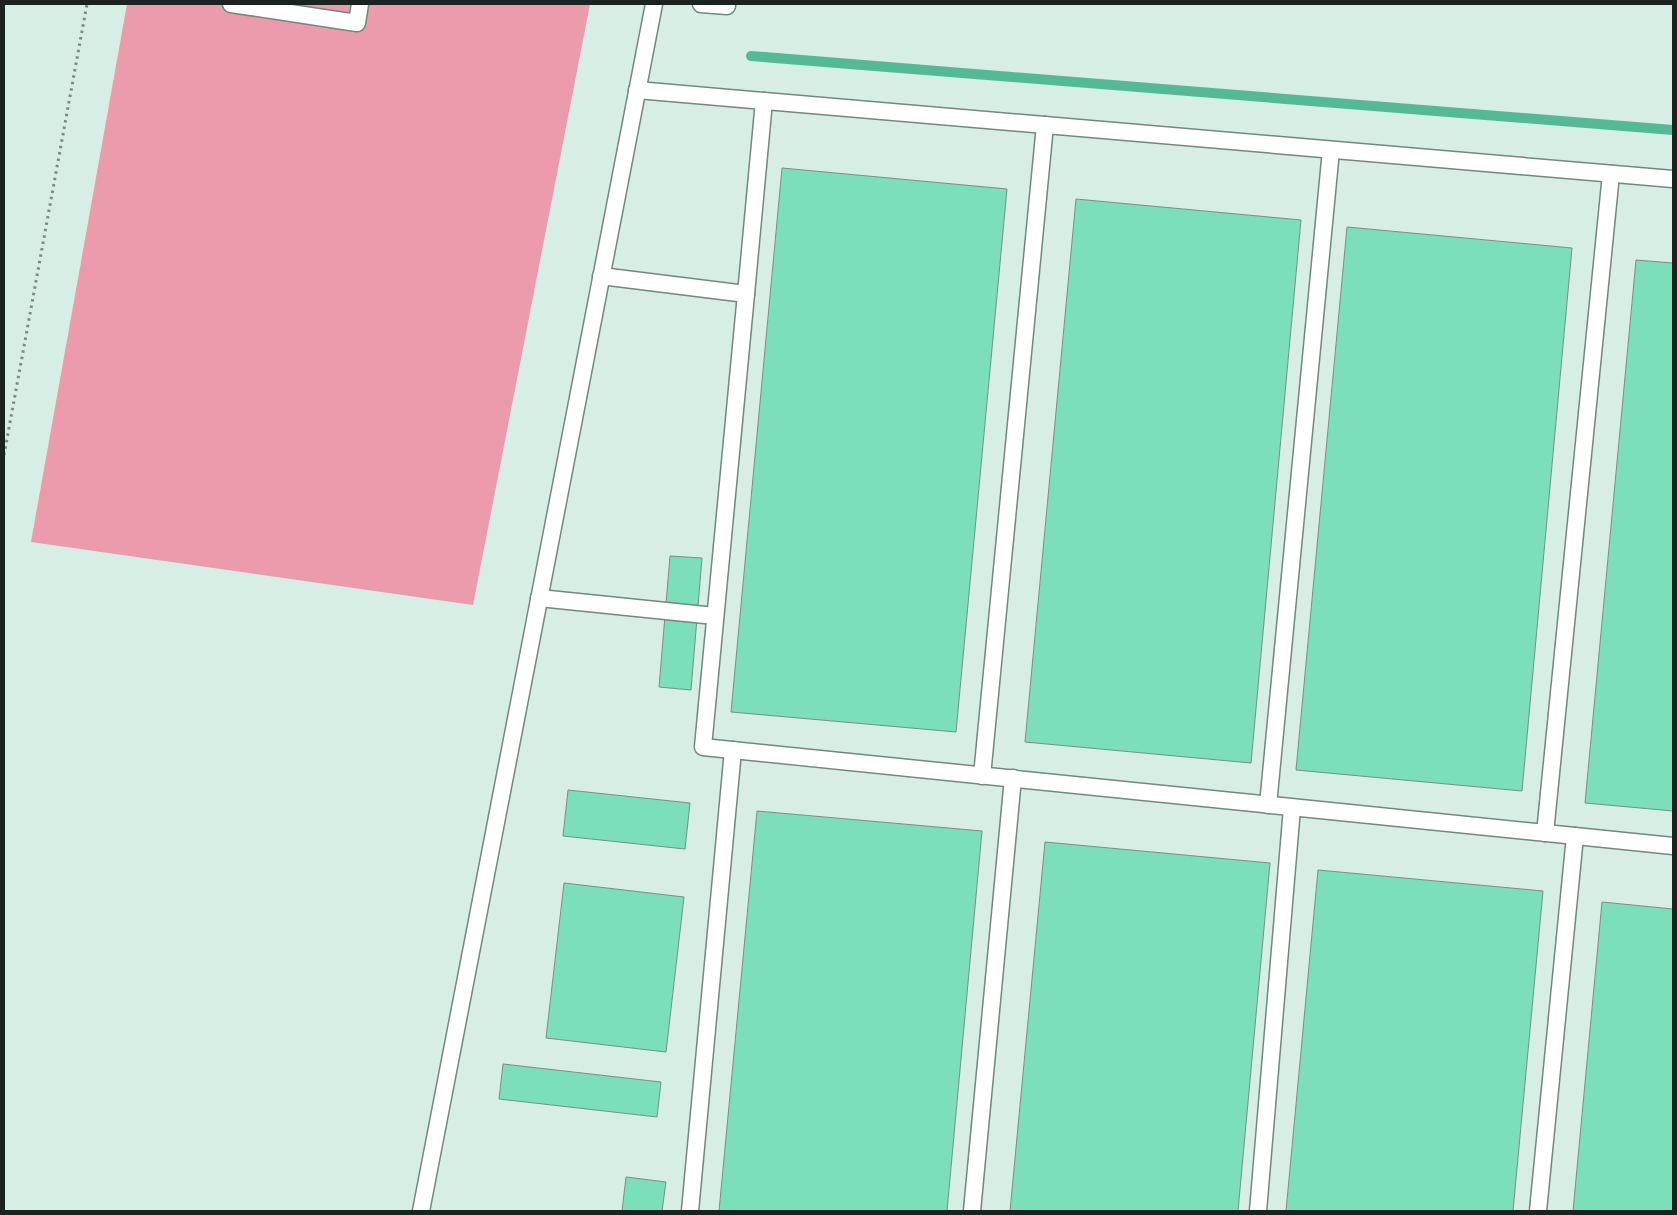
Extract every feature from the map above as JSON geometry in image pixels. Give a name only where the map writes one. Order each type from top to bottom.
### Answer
[{"type":"lane","points":[[231,4],[357,23],[360,4]]},
{"type":"lane","points":[[421,1211],[654,4]]},
{"type":"lane","points":[[701,4],[727,6],[728,4]]},
{"type":"lane","points":[[637,90],[1673,179]]},
{"type":"lane","points":[[764,101],[703,747],[1673,846]]},
{"type":"lane","points":[[982,776],[1045,125]]},
{"type":"lane","points":[[1268,805],[1330,150]]},
{"type":"lane","points":[[1546,834],[1610,174]]},
{"type":"lane","points":[[601,276],[746,294]]},
{"type":"lane","points":[[540,598],[715,616]]},
{"type":"lane","points":[[690,1211],[733,750]]},
{"type":"lane","points":[[972,1211],[1013,778]]},
{"type":"lane","points":[[1258,1211],[1292,808]]},
{"type":"lane","points":[[1538,1211],[1575,836]]},
{"type":"path","points":[[4,455],[87,4]]},
{"type":"shaded area","points":[[127,4],[590,4],[473,605],[31,542]]},
{"type":"building","points":[[782,168],[1007,189],[956,732],[731,712]]},
{"type":"building","points":[[1076,199],[1301,220],[1251,763],[1025,742]]},
{"type":"building","points":[[1347,227],[1572,248],[1522,791],[1296,770]]},
{"type":"building","points":[[1636,260],[1673,263],[1673,811],[1585,803]]},
{"type":"building","points":[[670,556],[702,558],[691,690],[659,687]]},
{"type":"building","points":[[568,790],[690,803],[685,849],[563,836]]},
{"type":"building","points":[[757,811],[982,831],[947,1211],[719,1211]]},
{"type":"building","points":[[1045,842],[1270,863],[1238,1211],[1010,1211]]},
{"type":"building","points":[[1318,870],[1543,891],[1513,1211],[1286,1211]]},
{"type":"building","points":[[564,883],[684,897],[666,1052],[546,1038]]},
{"type":"building","points":[[1602,902],[1673,909],[1673,1211],[1573,1211]]},
{"type":"building","points":[[503,1064],[661,1082],[657,1117],[499,1099]]},
{"type":"building","points":[[626,1177],[666,1182],[662,1211],[622,1211]]},
{"type":"waterway","points":[[751,56],[1673,130]]}]
